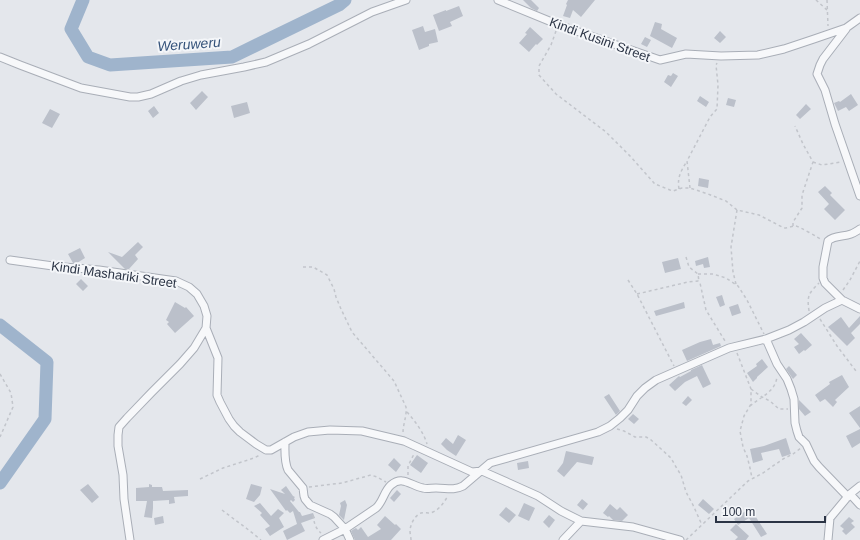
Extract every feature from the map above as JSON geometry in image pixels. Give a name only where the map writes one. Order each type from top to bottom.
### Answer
[{"type":"street","points":[[0,56],[81,88],[130,97],[138,97],[151,94],[201,75],[244,68],[266,62],[309,44],[372,12],[406,0]]},
{"type":"street","name":"Kindi Kusini Street","points":[[498,0],[559,25],[657,59],[686,54],[721,56],[758,55],[814,40],[846,28],[860,18]]},
{"type":"street","points":[[846,28],[823,59],[817,74],[825,90],[860,196]]},
{"type":"street","points":[[860,229],[851,234],[830,238],[826,247],[822,267],[825,283],[840,298],[860,309]]},
{"type":"street","name":"Kindi Mashariki Street","points":[[10,260],[99,270],[176,281],[189,287],[197,294],[204,306],[207,316],[206,328],[218,358],[217,395],[229,419],[240,432],[248,438],[266,450],[271,450]]},
{"type":"street","points":[[326,538],[345,529],[379,506],[390,485],[400,480],[426,489],[458,489],[464,486],[490,463],[598,432],[610,426],[628,410],[637,396],[656,380],[732,347],[766,339],[788,330],[804,322],[840,298]]},
{"type":"street","points":[[130,540],[124,499],[123,475],[118,446],[119,428],[194,348],[206,328]]},
{"type":"street","points":[[766,339],[776,364],[792,389],[795,424],[799,437],[806,444],[814,462],[818,467],[860,505]]},
{"type":"street","points":[[271,450],[301,434],[308,432],[330,430],[362,431],[404,441],[472,472],[482,471],[509,482],[538,496],[561,511],[581,521],[633,527],[680,540]]},
{"type":"street","points":[[285,442],[285,455],[288,470],[303,488],[304,496],[313,507],[334,517],[345,529],[350,540]]},
{"type":"street","points":[[828,540],[830,518],[849,495],[860,486]]},
{"type":"street","points":[[563,540],[581,521]]},
{"type":"path","points":[[816,0],[827,10]]},
{"type":"path","points":[[827,0],[828,34]]},
{"type":"path","points":[[559,25],[540,66],[539,75],[556,94],[606,132],[655,184],[673,191],[682,188],[690,188],[726,201],[737,210],[760,215],[784,228],[793,226],[799,227],[819,237],[826,247]]},
{"type":"path","points":[[679,189],[678,181],[681,171],[710,117],[717,109],[718,85],[716,64],[721,56]]},
{"type":"path","points":[[795,126],[802,144],[813,162],[822,165],[848,161]]},
{"type":"path","points":[[686,161],[690,188]]},
{"type":"path","points":[[793,226],[793,222],[802,208],[802,195],[813,162]]},
{"type":"path","points":[[736,284],[730,247],[737,210]]},
{"type":"path","points":[[686,256],[689,267],[698,274],[713,274],[726,278],[736,284],[747,300],[766,339]]},
{"type":"path","points":[[840,298],[860,261]]},
{"type":"path","points":[[303,268],[313,267],[327,276],[352,332],[394,381],[404,401],[407,412],[403,432],[404,441]]},
{"type":"path","points":[[698,274],[706,310],[732,347],[751,389],[750,406]]},
{"type":"path","points":[[804,322],[808,314],[808,296],[823,278]]},
{"type":"path","points":[[628,280],[637,294],[677,371]]},
{"type":"path","points":[[637,294],[688,282],[699,282]]},
{"type":"path","points":[[816,314],[856,371]]},
{"type":"path","points":[[752,478],[740,431],[744,416],[750,406],[770,391],[776,384],[776,364]]},
{"type":"path","points":[[0,374],[11,393],[13,407],[0,436]]},
{"type":"path","points":[[751,389],[770,401],[779,409],[795,410]]},
{"type":"path","points":[[407,412],[426,440],[430,452]]},
{"type":"path","points":[[610,426],[635,437],[646,437],[650,439],[671,458],[681,475],[686,492],[702,525]]},
{"type":"path","points":[[686,540],[748,481],[793,454],[806,444]]},
{"type":"path","points":[[411,484],[408,466],[417,447]]},
{"type":"path","points":[[200,479],[223,468],[254,458],[271,450]]},
{"type":"path","points":[[303,488],[342,483],[371,475],[377,476],[390,485]]},
{"type":"path","points":[[411,540],[410,527],[415,518],[422,512],[435,512],[440,508],[453,490]]},
{"type":"path","points":[[313,507],[315,526],[326,538]]},
{"type":"path","points":[[222,510],[261,540]]},
{"type":"building","points":[[523,0],[531,0],[539,8],[537,11],[531,8]]},
{"type":"building","points":[[568,0],[595,0],[581,17],[573,10],[570,18],[563,16]]},
{"type":"building","points":[[459,6],[463,16],[450,22],[452,26],[439,31],[433,15]]},
{"type":"building","points":[[655,22],[662,24],[661,29],[677,38],[672,48],[650,36]]},
{"type":"building","points":[[423,26],[425,32],[435,29],[438,42],[429,44],[429,46],[419,50],[412,30]]},
{"type":"building","points":[[530,27],[543,39],[529,52],[519,43],[527,34],[525,33]]},
{"type":"building","points":[[720,31],[726,37],[720,43],[714,38]]},
{"type":"building","points":[[645,37],[651,40],[647,47],[641,44]]},
{"type":"building","points":[[673,73],[678,76],[671,87],[664,82],[668,75],[671,76]]},
{"type":"building","points":[[202,91],[208,97],[196,110],[190,103]]},
{"type":"building","points":[[851,94],[858,105],[849,111],[846,107],[838,111],[834,103],[840,102]]},
{"type":"building","points":[[700,96],[709,102],[706,107],[697,101]]},
{"type":"building","points":[[728,98],[736,100],[734,107],[726,105]]},
{"type":"building","points":[[247,102],[250,113],[234,118],[231,106]]},
{"type":"building","points":[[806,104],[811,109],[800,119],[796,115]]},
{"type":"building","points":[[154,106],[159,113],[153,118],[148,111]]},
{"type":"building","points":[[50,109],[60,114],[52,128],[42,123]]},
{"type":"building","points":[[699,178],[709,180],[708,188],[698,186]]},
{"type":"building","points":[[825,186],[832,193],[830,195],[845,210],[835,220],[824,209],[829,204],[818,192]]},
{"type":"building","points":[[138,242],[143,247],[135,255],[138,259],[129,269],[125,269],[108,252],[122,257]]},
{"type":"building","points":[[80,248],[85,258],[77,263],[73,263],[68,254]]},
{"type":"building","points":[[708,257],[710,267],[704,268],[703,264],[696,266],[695,261]]},
{"type":"building","points":[[678,258],[681,269],[665,273],[662,262]]},
{"type":"building","points":[[81,279],[88,286],[83,291],[76,284]]},
{"type":"building","points":[[722,295],[725,305],[720,307],[716,297]]},
{"type":"building","points":[[175,302],[185,308],[186,307],[194,316],[175,333],[167,324],[169,322],[166,320]]},
{"type":"building","points":[[684,302],[685,308],[656,316],[654,311]]},
{"type":"building","points":[[738,304],[741,313],[732,316],[729,307]]},
{"type":"building","points":[[860,316],[860,324],[851,333],[855,338],[847,346],[828,327],[841,317],[849,328]]},
{"type":"building","points":[[801,333],[812,345],[799,354],[794,347],[799,344],[794,339]]},
{"type":"building","points":[[711,339],[713,345],[720,343],[721,346],[687,361],[682,350]]},
{"type":"building","points":[[762,359],[768,367],[753,382],[747,373],[757,366],[756,364]]},
{"type":"building","points":[[702,365],[711,384],[703,388],[697,376],[685,382],[675,391],[669,385],[679,376],[680,377]]},
{"type":"building","points":[[789,366],[797,375],[793,379],[786,369]]},
{"type":"building","points":[[842,375],[849,387],[835,400],[837,402],[833,407],[825,399],[820,402],[815,395],[830,384],[829,382]]},
{"type":"building","points":[[609,394],[620,411],[616,415],[604,397]]},
{"type":"building","points":[[688,396],[692,400],[686,406],[682,403]]},
{"type":"building","points":[[799,400],[811,412],[805,416],[799,409]]},
{"type":"building","points":[[860,406],[860,428],[849,413]]},
{"type":"building","points":[[633,414],[639,419],[634,424],[628,419]]},
{"type":"building","points":[[860,429],[860,443],[852,448],[846,436]]},
{"type":"building","points":[[458,435],[466,440],[456,456],[441,444],[446,438],[453,444]]},
{"type":"building","points":[[786,438],[791,454],[782,457],[779,449],[761,453],[763,460],[753,463],[750,449],[764,446]]},
{"type":"building","points":[[566,451],[594,457],[592,465],[577,462],[564,477],[557,471],[563,463]]},
{"type":"building","points":[[417,455],[428,463],[421,473],[410,465]]},
{"type":"building","points":[[394,458],[401,465],[396,472],[388,465]]},
{"type":"building","points":[[528,461],[529,468],[518,470],[517,463]]},
{"type":"building","points":[[88,484],[99,497],[92,503],[80,490]]},
{"type":"building","points":[[149,484],[152,485],[152,487],[162,487],[163,491],[188,490],[188,496],[174,497],[175,503],[169,504],[169,500],[153,501],[152,518],[144,517],[147,501],[136,501],[136,488],[149,487]]},
{"type":"building","points":[[251,484],[262,487],[260,495],[254,502],[246,499]]},
{"type":"building","points":[[286,486],[295,497],[293,502],[291,500],[290,501],[302,516],[313,513],[315,518],[301,523],[305,531],[287,540],[283,531],[297,524],[293,511],[290,513],[287,510],[286,511],[270,489],[285,494],[281,490]]},
{"type":"building","points":[[397,490],[401,494],[394,502],[390,498]]},
{"type":"building","points":[[582,499],[588,504],[583,510],[577,505]]},
{"type":"building","points":[[703,499],[714,509],[709,514],[698,505]]},
{"type":"building","points":[[345,500],[347,505],[344,520],[339,515],[341,506],[340,503]]},
{"type":"building","points":[[260,503],[271,516],[278,509],[284,513],[279,518],[284,527],[270,536],[265,529],[270,526],[260,515],[262,513],[254,506]]},
{"type":"building","points":[[524,503],[535,508],[529,521],[518,516]]},
{"type":"building","points":[[610,504],[617,510],[620,507],[628,515],[622,521],[613,520],[609,516],[608,517],[603,513]]},
{"type":"building","points":[[506,507],[516,515],[509,523],[499,515]]},
{"type":"building","points":[[750,508],[767,534],[761,537],[749,518],[738,525],[734,519]]},
{"type":"building","points":[[549,515],[555,520],[549,528],[543,522]]},
{"type":"building","points":[[163,516],[164,523],[155,525],[154,518]]},
{"type":"building","points":[[385,516],[401,529],[391,540],[355,540],[351,531],[356,528],[358,530],[361,527],[368,537],[381,529],[377,525]]},
{"type":"building","points":[[849,517],[854,521],[851,523],[855,527],[846,535],[842,531],[844,529],[840,526]]},
{"type":"building","points":[[736,524],[749,536],[746,540],[735,540],[738,537],[730,530]]},
{"type":"waterway","name":"Weruweru","points":[[83,0],[71,29],[88,57],[110,65],[232,57],[339,5],[345,0]]},
{"type":"waterway","points":[[0,325],[47,362],[45,419],[0,483]]}]
